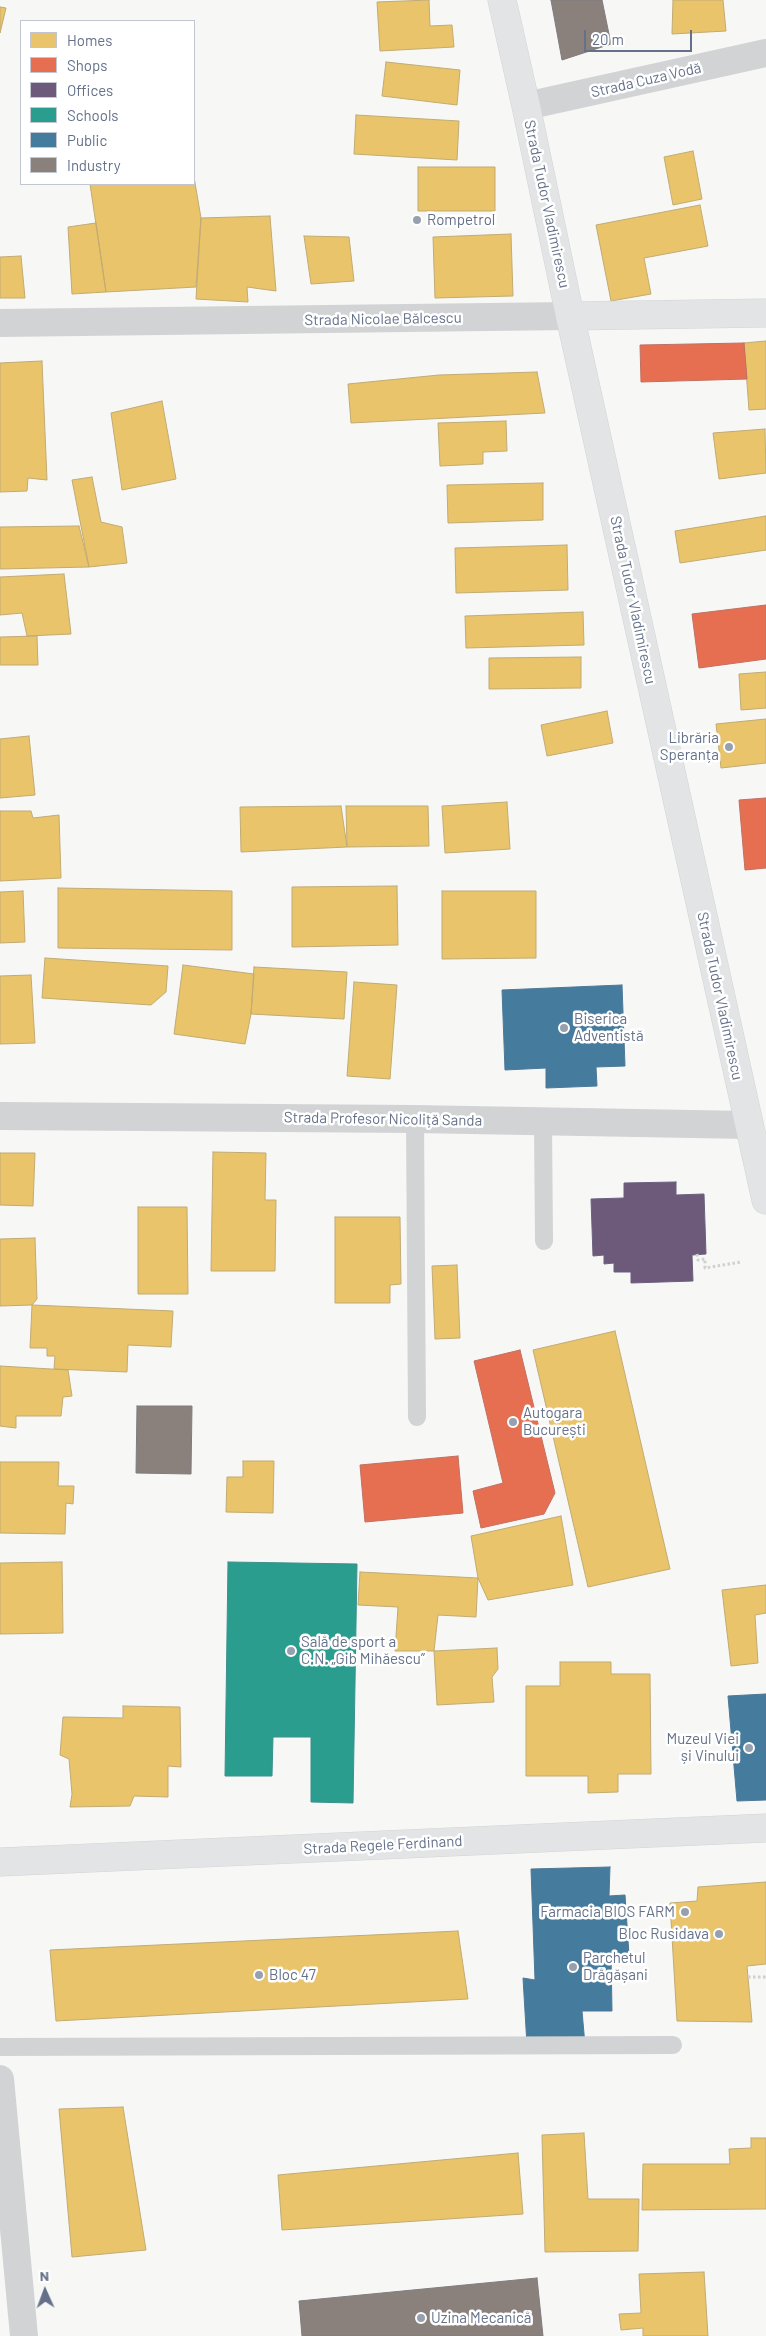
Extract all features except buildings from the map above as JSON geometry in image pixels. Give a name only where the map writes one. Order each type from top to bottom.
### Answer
[{"type":"main road","name":"Strada Tudor Vladimirescu","points":[[502,0],[570,316],[757,1124],[766,1200]]},
{"type":"main road","name":"Strada Nicolae Bălcescu","points":[[570,316],[766,313]]},
{"type":"main road","name":"Strada Regele Ferdinand","points":[[0,1862],[766,1828]]},
{"type":"street","name":"Strada Cuza Vodă","points":[[526,106],[766,53]]},
{"type":"street","name":"Strada Nicolae Bălcescu","points":[[0,323],[570,316]]},
{"type":"street","name":"Strada Profesor Nicoliță Sanda","points":[[0,1116],[757,1124]]},
{"type":"street","points":[[0,2079],[24,2336]]},
{"type":"lane","points":[[415,1119],[417,1417]]},
{"type":"lane","points":[[543,1122],[544,1241]]},
{"type":"lane","points":[[0,2047],[673,2045]]},
{"type":"path","points":[[697,1254],[698,1260],[705,1259],[705,1268],[741,1262]]},
{"type":"path","points":[[748,1977],[766,1977]]},
{"type":"place","name":"Rompetrol","points":[[417,220]]},
{"type":"place","name":"Librăria Speranța","points":[[729,747]]},
{"type":"place","name":"Biserica Adventistă","points":[[564,1028]]},
{"type":"place","name":"Autogara București","points":[[513,1422]]},
{"type":"place","name":"Sală de sport a C.N. „Gib Mihăescu”","points":[[291,1651]]},
{"type":"place","name":"Muzeul Viei și Vinului","points":[[749,1748]]},
{"type":"place","name":"Farmacia BIOS FARM","points":[[685,1912]]},
{"type":"place","name":"Bloc Rusidava","points":[[719,1934]]},
{"type":"place","name":"Parchetul Drăgășani","points":[[573,1967]]},
{"type":"place","name":"Bloc 47","points":[[259,1975]]},
{"type":"place","name":"Uzina Mecanică","points":[[421,2318]]}]
